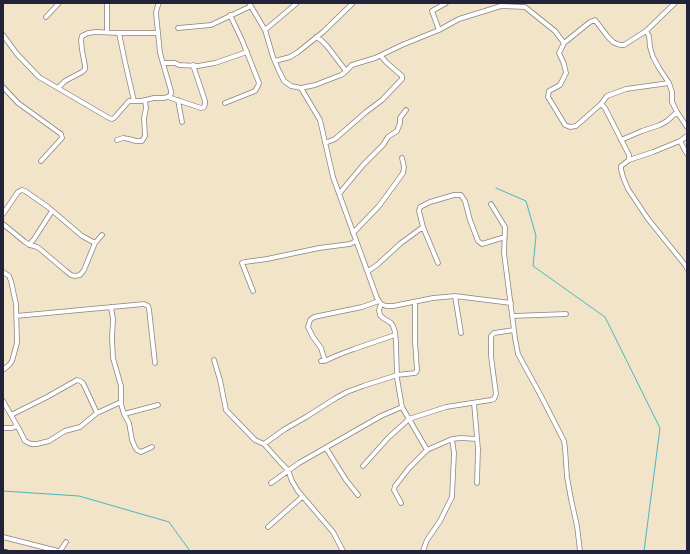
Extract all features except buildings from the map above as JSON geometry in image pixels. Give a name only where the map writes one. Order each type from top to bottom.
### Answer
[{"type":"street","points":[[46,17],[59,3]]},
{"type":"street","points":[[106,32],[107,3]]},
{"type":"street","points":[[159,3],[156,13],[160,53],[171,91],[171,94],[168,97]]},
{"type":"street","points":[[265,30],[297,3]]},
{"type":"street","points":[[275,61],[293,55],[316,37],[353,3]]},
{"type":"street","points":[[439,30],[432,11],[446,3]]},
{"type":"street","points":[[526,8],[529,3]]},
{"type":"street","points":[[669,83],[626,89],[607,96],[601,104],[576,126],[570,127],[565,125],[548,97],[549,91],[560,85],[566,74],[564,64],[559,53],[564,43],[593,20],[596,21],[613,42],[624,45],[646,31],[676,3]]},
{"type":"street","points":[[178,28],[211,25],[250,4],[265,30],[275,61],[284,81],[291,86],[301,88],[315,85],[341,75],[352,65],[381,56],[402,45],[439,30],[459,19],[501,6],[525,7],[555,32],[564,43]]},
{"type":"street","points":[[225,103],[255,91],[259,83],[230,15]]},
{"type":"street","points":[[646,31],[649,36],[653,57],[669,83],[672,92],[672,102],[687,127]]},
{"type":"street","points":[[58,88],[65,81],[85,69],[86,66],[81,44],[82,36],[88,33],[96,32],[158,33]]},
{"type":"street","points":[[119,33],[134,101]]},
{"type":"street","points":[[3,35],[17,54],[39,77],[109,118],[114,118],[128,102],[144,101],[154,98],[168,97],[203,108],[205,101],[193,66]]},
{"type":"street","points":[[316,37],[327,46],[346,71]]},
{"type":"street","points":[[163,63],[198,66],[215,63],[247,52]]},
{"type":"street","points":[[325,143],[335,139],[382,100],[402,79],[402,76],[381,56]]},
{"type":"street","points":[[3,87],[18,103],[61,134],[62,138],[41,161]]},
{"type":"street","points":[[301,88],[319,118],[332,173],[356,242],[380,303],[380,315],[392,324],[395,335],[397,375],[402,407],[427,450]]},
{"type":"street","points":[[178,100],[182,122]]},
{"type":"street","points":[[117,140],[123,138],[142,141],[145,136],[144,118],[146,108],[144,101]]},
{"type":"street","points":[[601,104],[605,108],[629,160]]},
{"type":"street","points":[[339,194],[383,145],[388,137],[397,131],[400,118],[406,110]]},
{"type":"street","points":[[621,140],[660,125],[677,112]]},
{"type":"street","points":[[687,136],[680,141],[629,160],[621,166],[620,169],[628,189],[648,220],[687,267]]},
{"type":"street","points":[[680,141],[687,154]]},
{"type":"street","points":[[353,233],[379,206],[403,173],[404,168],[402,158]]},
{"type":"street","points":[[3,214],[18,192],[22,190],[26,191],[82,236],[95,243]]},
{"type":"street","points":[[438,263],[423,227],[419,211],[420,207],[430,202],[458,194],[461,195],[465,201],[478,241],[482,244],[505,237]]},
{"type":"street","points":[[490,204],[505,227],[504,253],[518,354],[564,442],[567,477],[577,526],[580,551]]},
{"type":"street","points":[[29,245],[34,240],[52,211]]},
{"type":"street","points":[[3,224],[29,245],[37,246],[71,275],[75,276],[80,275],[84,270],[95,243],[102,235]]},
{"type":"street","points":[[368,271],[377,265],[401,243],[423,227]]},
{"type":"street","points":[[253,291],[242,263],[356,242]]},
{"type":"street","points":[[3,272],[9,276],[16,304],[16,343],[12,361],[3,370]]},
{"type":"street","points":[[395,335],[323,361],[321,348],[308,327],[310,320],[314,317],[380,303],[386,306],[393,306],[433,298],[455,296],[511,303]]},
{"type":"street","points":[[455,296],[461,333]]},
{"type":"street","points":[[264,444],[285,429],[347,392],[397,375],[415,373],[417,370],[415,302]]},
{"type":"street","points":[[16,316],[144,304],[150,309],[155,363]]},
{"type":"street","points":[[111,307],[113,320],[113,358],[121,386],[121,402],[124,414],[129,424],[134,447],[141,452],[152,447]]},
{"type":"street","points":[[512,316],[566,314]]},
{"type":"street","points":[[363,466],[388,438],[409,419],[446,407],[494,399],[496,396],[491,356],[491,336],[514,330]]},
{"type":"street","points":[[214,360],[226,410],[255,440],[264,444],[288,470],[292,481],[302,497],[333,532],[343,551]]},
{"type":"street","points":[[11,415],[78,380],[82,383],[97,413]]},
{"type":"street","points":[[3,401],[18,426],[23,438],[27,443],[31,444],[42,444],[49,442],[65,432],[80,426],[97,413],[121,402]]},
{"type":"street","points":[[474,403],[478,449],[476,483]]},
{"type":"street","points":[[124,414],[158,405]]},
{"type":"street","points":[[271,483],[288,470],[381,416],[402,407]]},
{"type":"street","points":[[3,428],[18,426]]},
{"type":"street","points":[[401,503],[394,488],[409,468],[427,450],[452,439],[477,439]]},
{"type":"street","points":[[423,551],[427,540],[440,521],[452,497],[454,453],[452,439]]},
{"type":"street","points":[[326,448],[346,480],[358,495]]},
{"type":"street","points":[[268,527],[302,497]]},
{"type":"street","points":[[3,537],[59,551],[66,542]]},
{"type":"waterway","points":[[496,188],[526,201],[536,236],[533,266],[605,317],[660,428],[644,551]]},
{"type":"waterway","points":[[3,491],[79,496],[169,522],[190,551]]},
{"type":"railway","points":[[3,550],[8,551]]}]
